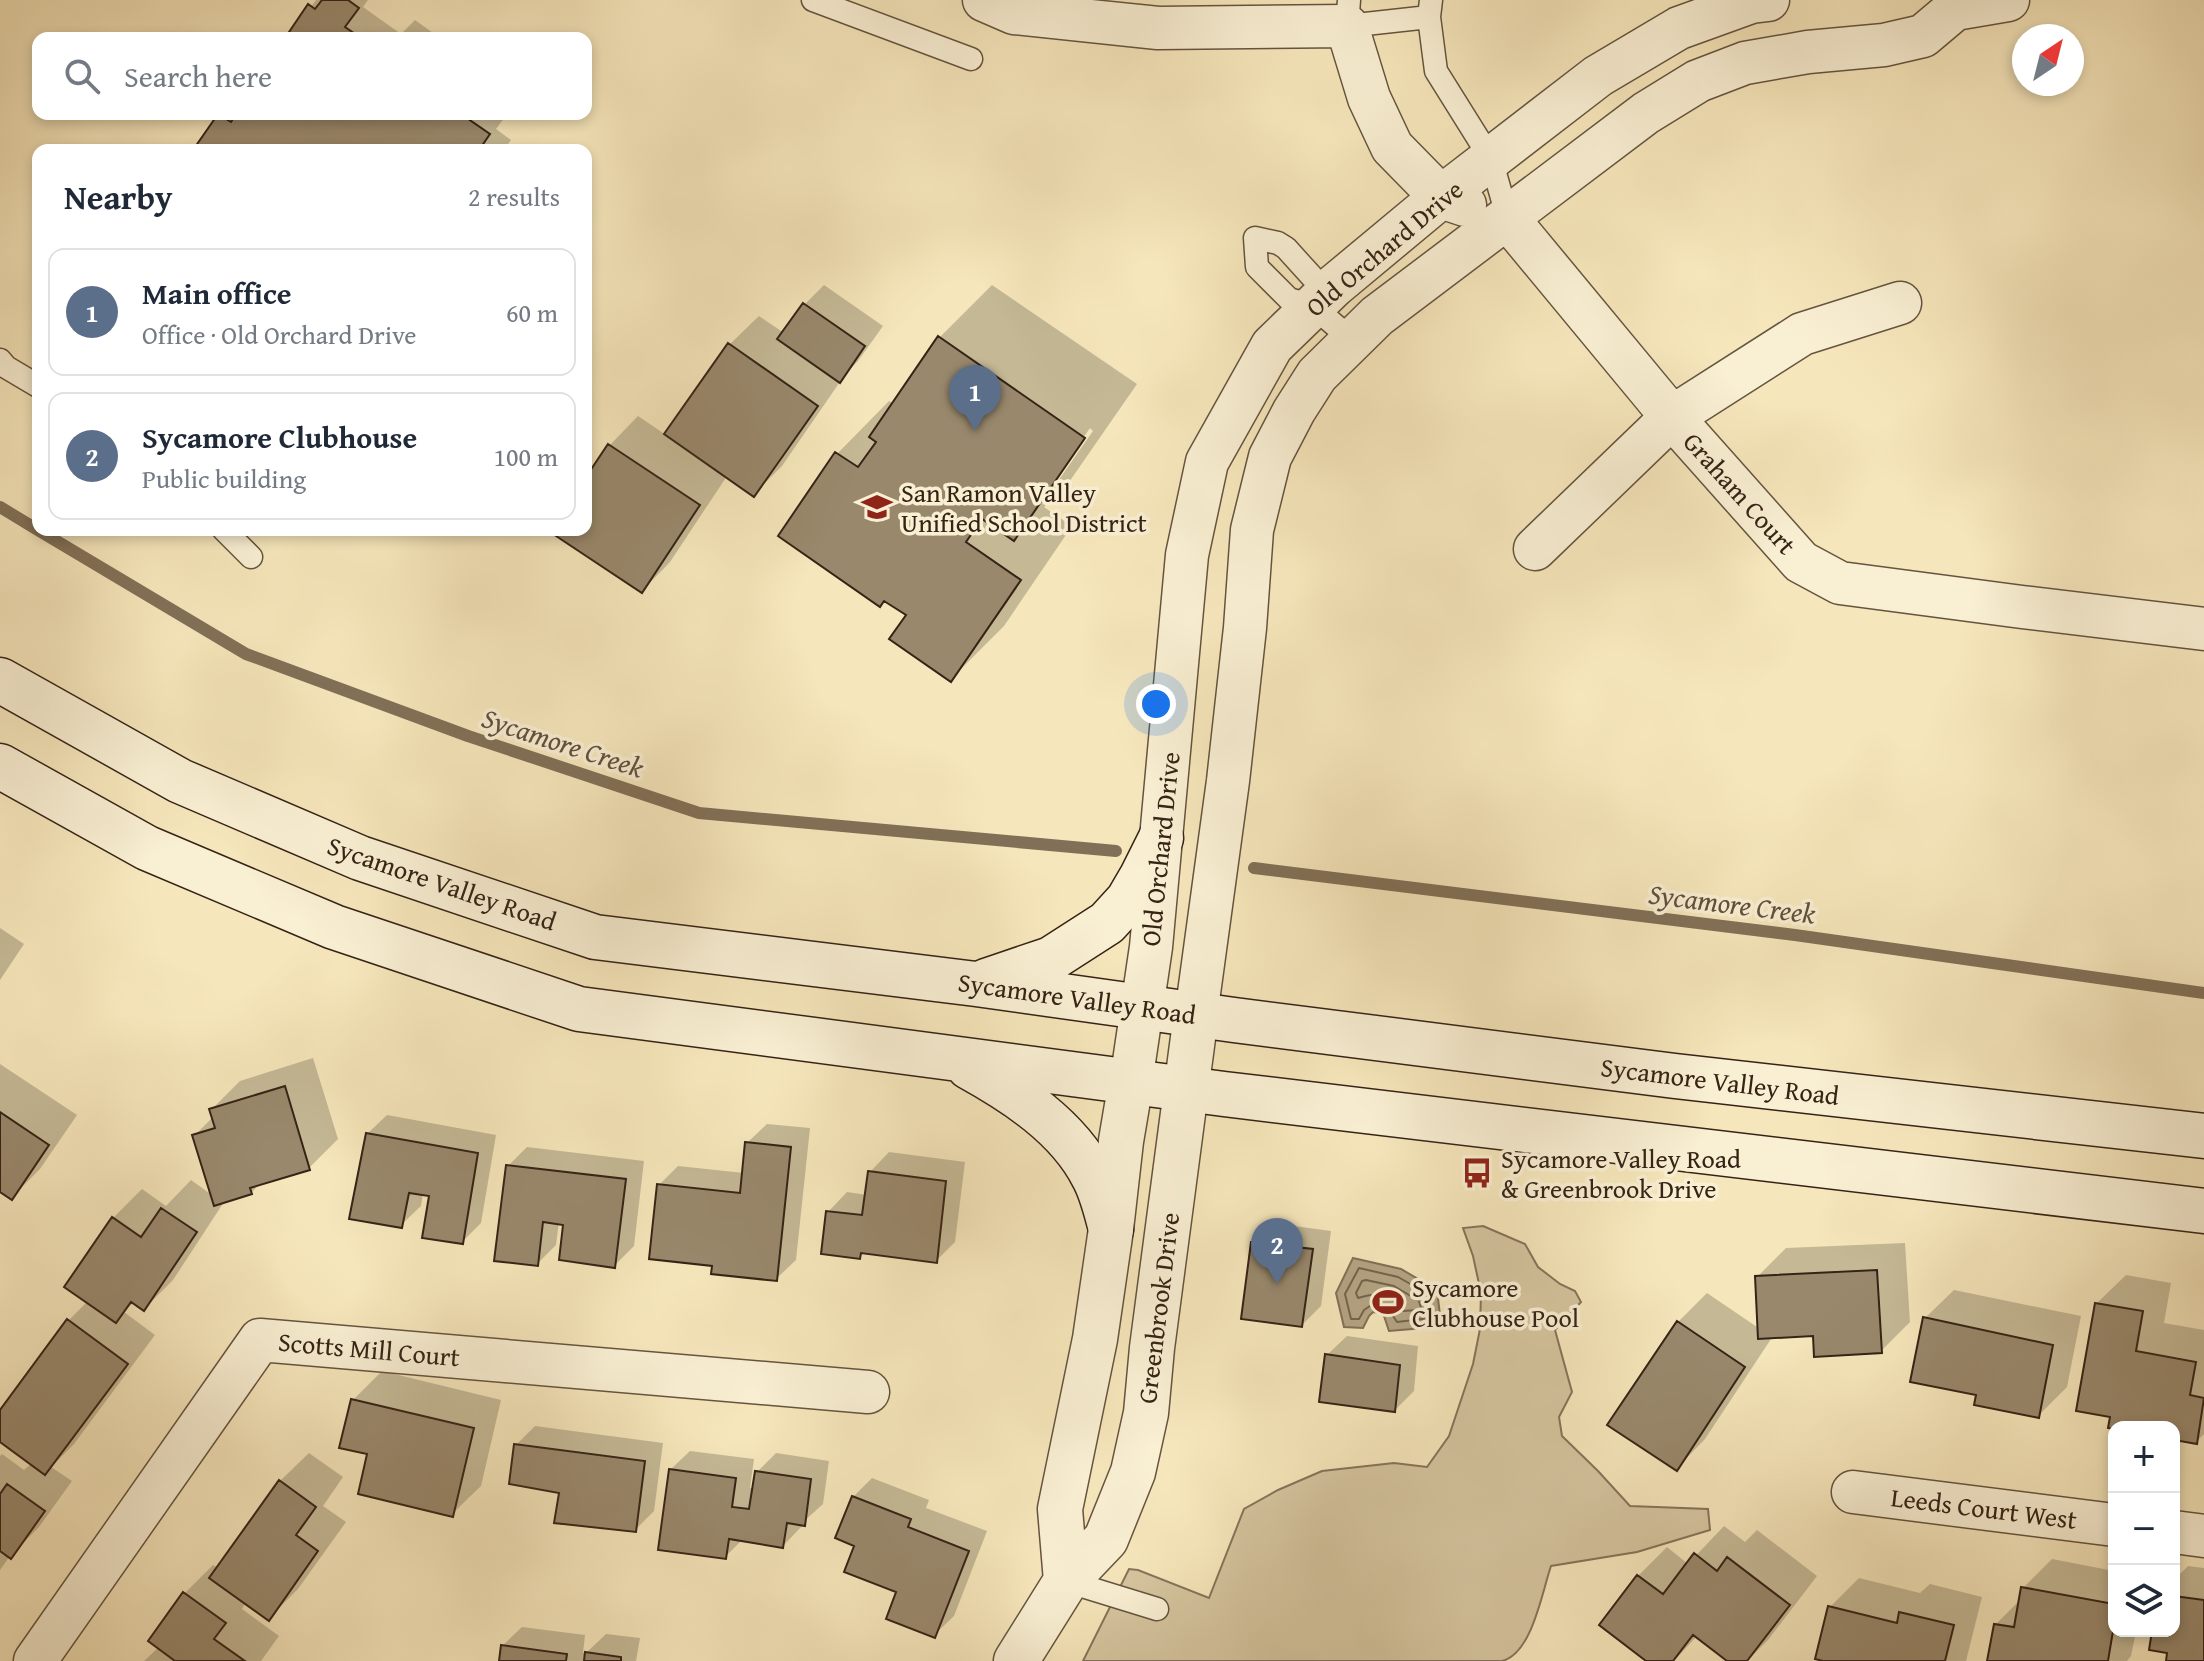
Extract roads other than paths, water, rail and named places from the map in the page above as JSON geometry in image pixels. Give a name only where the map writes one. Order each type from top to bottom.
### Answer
[{"type":"main road","name":"Sycamore Valley Road","points":[[0,680],[194,787],[360,858],[595,937],[1675,1076],[2204,1136]]},
{"type":"main road","points":[[0,766],[147,848],[305,915],[579,1009],[1186,1089],[2204,1211]]},
{"type":"main road","points":[[976,984],[1051,959],[1107,923],[1128,900],[1161,838]]},
{"type":"main road","name":"Greenbrook Drive","points":[[1016,1661],[1066,1581],[1106,1539],[1133,1472],[1146,1413],[1196,1015]]},
{"type":"main road","points":[[953,1058],[1003,1086],[1052,1124],[1078,1150],[1095,1178],[1111,1229]]},
{"type":"main road","points":[[1066,1581],[1060,1509],[1095,1339],[1131,1082]]},
{"type":"street","points":[[984,0],[1014,13],[1158,28],[1348,13],[1369,98],[1392,147],[1441,197],[1508,219]]},
{"type":"street","name":"Old Orchard Drive","points":[[1131,1082],[1151,947],[1187,555],[1207,462],[1272,346],[1313,306],[1441,197],[1598,76],[1679,28],[1751,2],[1768,0]]},
{"type":"street","name":"Old Orchard Drive","points":[[1196,1015],[1228,781],[1252,530],[1270,457],[1317,375],[1377,316],[1646,113],[1698,81],[1745,63],[1808,52],[1884,45],[1923,36],[1977,2]]},
{"type":"street","name":"Graham Court","points":[[1508,219],[1672,417],[1801,562],[1840,583],[2204,629]]},
{"type":"street","points":[[1535,549],[1672,417],[1802,334],[1900,303]]},
{"type":"street","name":"Scotts Mill Court","points":[[35,1661],[260,1340],[868,1392]]},
{"type":"street","name":"Leeds Court West","points":[[1853,1492],[2108,1524]]},
{"type":"street","points":[[2180,1533],[2204,1536]]},
{"type":"lane","points":[[813,0],[971,59]]},
{"type":"lane","points":[[1348,13],[1430,8]]},
{"type":"lane","name":"Old Orchard Drive","points":[[1430,8],[1436,71],[1491,159],[1508,219]]},
{"type":"lane","points":[[1313,306],[1353,341]]},
{"type":"lane","points":[[0,360],[32,382]]},
{"type":"lane","points":[[230,536],[251,557]]},
{"type":"lane","points":[[1066,1581],[1157,1609]]},
{"type":"water","name":"Sycamore Clubhouse Pool","points":[[1353,1258],[1401,1269],[1437,1290],[1440,1315],[1436,1327],[1389,1331],[1383,1313],[1373,1312],[1363,1328],[1344,1327],[1336,1293]]},
{"type":"waterway","name":"Sycamore Creek","points":[[0,507],[32,526]]},
{"type":"waterway","name":"Sycamore Creek","points":[[48,536],[246,654],[468,736],[699,813],[1116,851]]},
{"type":"waterway","name":"Sycamore Creek","points":[[1254,868],[1795,935],[2204,993]]},
{"type":"place","name":"Main office","points":[[975,431]]},
{"type":"place","name":"San Ramon Valley Unified School District","points":[[877,507]]},
{"type":"place","name":"Sycamore Valley Road & Greenbrook Drive","points":[[1477,1173]]},
{"type":"place","name":"Sycamore Clubhouse","points":[[1277,1284]]},
{"type":"place","name":"Sycamore Clubhouse Pool","points":[[1388,1302]]}]
